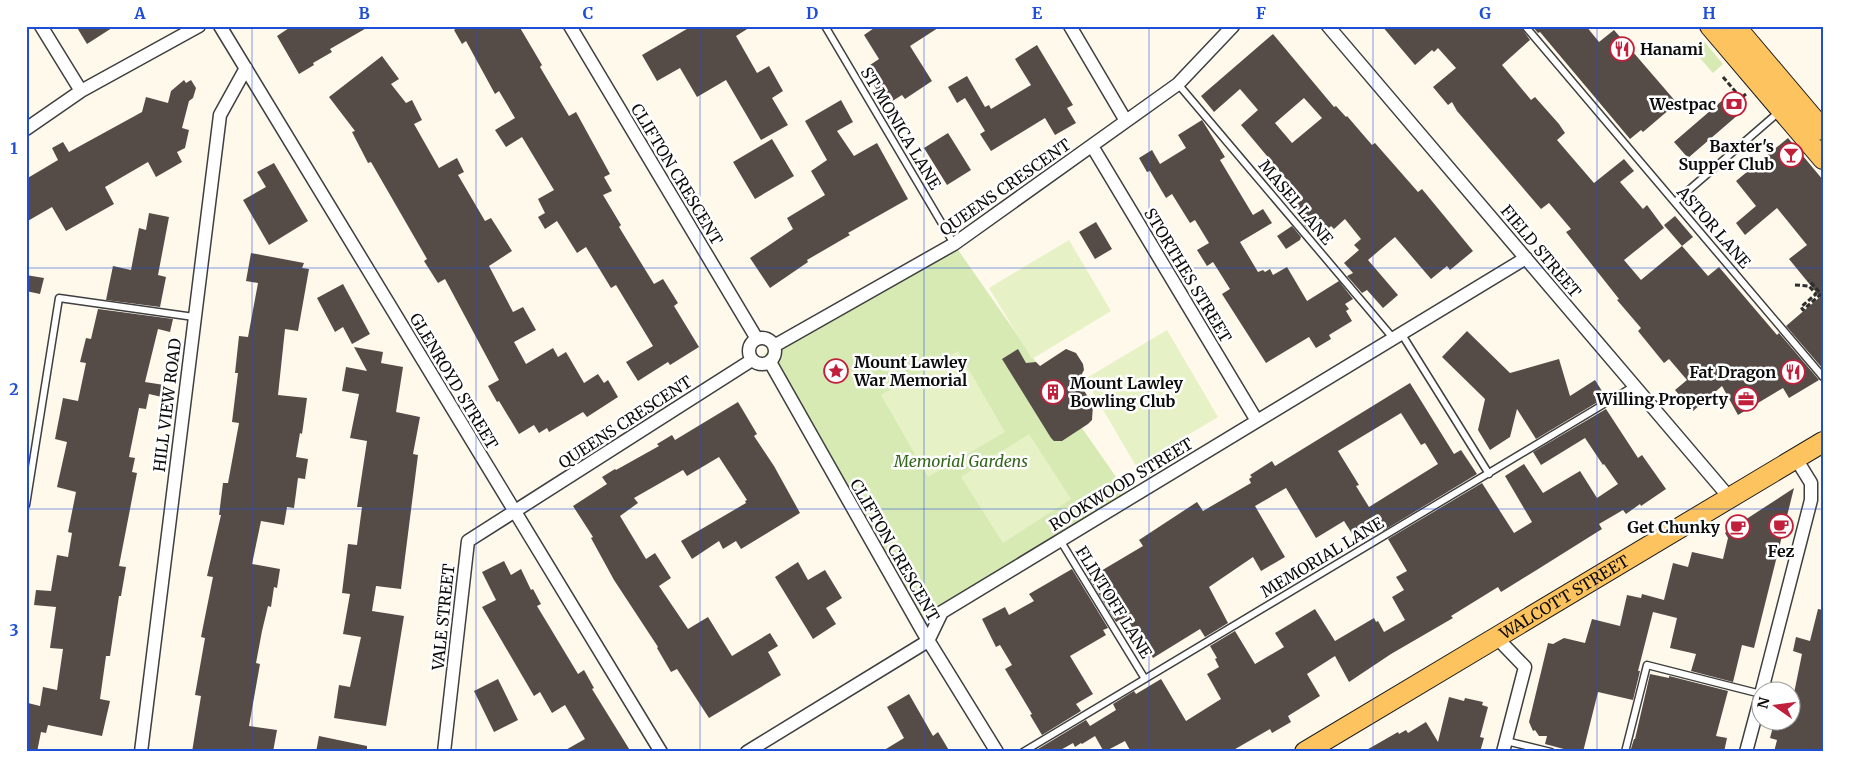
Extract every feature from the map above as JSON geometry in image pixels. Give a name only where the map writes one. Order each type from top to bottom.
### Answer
[{"type":"main road","points":[[1710,26],[1788,104],[1823,130]]},
{"type":"main road","points":[[1735,26],[1823,159]]},
{"type":"main road","name":"WALCOTT STREET","points":[[1305,752],[1795,457],[1823,442]]},
{"type":"street","points":[[41,26],[81,91]]},
{"type":"street","points":[[26,130],[81,91],[199,26]]},
{"type":"street","name":"GLENROYD STREET","points":[[220,26],[661,752]]},
{"type":"street","name":"CLIFTON CRESCENT","points":[[570,26],[757,340]]},
{"type":"street","points":[[1070,26],[1126,121]]},
{"type":"street","name":"QUEENS CRESCENT","points":[[774,346],[954,244],[1178,84],[1233,26]]},
{"type":"street","name":"FIELD STREET","points":[[1328,26],[1729,497]]},
{"type":"street","name":"HILL VIEW ROAD","points":[[141,752],[220,115],[246,68]]},
{"type":"street","name":"STORTHES STREET","points":[[1092,146],[1257,421]]},
{"type":"street","name":"ROOKWOOD STREET","points":[[928,641],[942,612],[1526,258]]},
{"type":"street","points":[[765,338],[774,346],[775,355],[770,362],[762,364],[752,360],[749,352],[757,340],[765,338]]},
{"type":"street","name":"QUEENS CRESCENT","points":[[515,512],[752,360]]},
{"type":"street","name":"CLIFTON CRESCENT","points":[[770,362],[928,641],[997,752]]},
{"type":"street","points":[[1764,680],[1811,500],[1811,483],[1795,457]]},
{"type":"street","name":"VALE STREET","points":[[444,752],[468,541],[515,512]]},
{"type":"street","points":[[1497,638],[1525,667],[1505,746]]},
{"type":"street","points":[[747,752],[928,641]]},
{"type":"street","points":[[1746,752],[1752,728]]},
{"type":"lane","name":"ST MONICA LANE","points":[[824,26],[954,244]]},
{"type":"lane","name":"ASTOR LANE","points":[[1525,26],[1823,377]]},
{"type":"lane","name":"MASEL LANE","points":[[1178,84],[1397,336],[1489,474]]},
{"type":"lane","points":[[1675,202],[1788,104]]},
{"type":"lane","points":[[26,505],[59,298],[194,317]]},
{"type":"lane","name":"MEMORIAL LANE","points":[[1023,752],[1634,386]]},
{"type":"lane","name":"FLINTOFF LANE","points":[[1060,540],[1145,679]]},
{"type":"lane","points":[[1625,752],[1647,665],[1752,690]]},
{"type":"lane","points":[[1505,746],[1551,752]]},
{"type":"path","points":[[1723,77],[1741,98],[1750,91]]},
{"type":"path","points":[[1795,286],[1809,286],[1816,294],[1801,307],[1804,310],[1821,294],[1809,280]]},
{"type":"green space","points":[[1702,39],[1723,64],[1713,73],[1691,48]]},
{"type":"green space","points":[[1069,240],[1111,311],[1032,359],[989,288]]},
{"type":"green space","name":"Memorial Gardens","points":[[954,244],[1130,497],[942,612],[923,632],[764,354]]},
{"type":"green space","points":[[1167,330],[1218,417],[1136,466],[1085,379]]},
{"type":"green space","points":[[958,351],[1005,432],[928,477],[881,395]]},
{"type":"green space","points":[[1029,434],[1071,499],[1003,543],[961,477]]},
{"type":"building","points":[[76,26],[115,26],[87,44]]},
{"type":"building","points":[[292,26],[370,26],[330,49],[332,52],[299,74],[277,36]]},
{"type":"building","points":[[460,26],[519,26],[542,65],[540,67],[569,116],[576,112],[610,174],[604,177],[612,191],[603,195],[621,225],[619,227],[654,284],[663,279],[678,303],[674,306],[699,347],[670,365],[668,362],[638,381],[626,362],[653,346],[616,285],[611,288],[586,247],[577,253],[557,221],[545,229],[538,217],[545,213],[538,199],[554,190],[522,137],[506,147],[495,130],[515,118],[499,91],[495,94],[466,41],[462,44],[454,30]]},
{"type":"building","points":[[692,26],[752,26],[736,36],[757,73],[769,66],[783,91],[772,98],[788,125],[761,140],[726,80],[697,97],[680,68],[657,81],[642,55]]},
{"type":"building","points":[[877,26],[941,26],[910,46],[932,81],[905,99],[902,95],[886,105],[864,69],[879,59],[864,35]]},
{"type":"building","points":[[1382,26],[1520,26],[1530,40],[1502,65],[1531,100],[1535,97],[1559,124],[1565,133],[1557,140],[1594,183],[1624,159],[1634,171],[1620,182],[1643,209],[1647,205],[1664,228],[1624,260],[1641,280],[1682,246],[1708,276],[1719,267],[1777,335],[1779,333],[1819,380],[1789,398],[1783,388],[1738,415],[1722,386],[1693,411],[1675,390],[1687,380],[1669,359],[1664,363],[1638,331],[1641,328],[1617,300],[1619,299],[1566,232],[1571,229],[1549,203],[1541,209],[1457,111],[1452,102],[1448,105],[1433,87],[1456,68],[1438,48],[1434,52],[1432,50],[1415,65]]},
{"type":"building","points":[[1532,26],[1586,26],[1599,42],[1614,30],[1677,103],[1643,132],[1641,130],[1630,139],[1540,32],[1538,33]]},
{"type":"building","points":[[1273,34],[1334,107],[1336,106],[1347,116],[1372,145],[1375,143],[1418,192],[1422,189],[1473,251],[1450,270],[1447,266],[1431,279],[1395,237],[1368,260],[1398,295],[1383,308],[1367,290],[1362,293],[1347,276],[1353,273],[1344,263],[1359,250],[1354,245],[1361,239],[1345,219],[1334,229],[1331,226],[1327,230],[1319,222],[1309,231],[1300,220],[1304,218],[1294,206],[1303,199],[1241,125],[1258,110],[1240,89],[1214,112],[1201,96]],"holes":[[[1304,98],[1322,118],[1292,143],[1275,123]]]},
{"type":"building","points":[[1037,45],[1073,105],[1067,108],[1076,123],[1055,135],[1045,118],[991,151],[980,134],[985,131],[965,98],[957,103],[948,87],[967,76],[985,107],[989,105],[991,109],[1031,85],[1015,59]]},
{"type":"building","points":[[382,56],[399,79],[391,84],[406,103],[412,100],[422,120],[414,124],[439,168],[457,158],[464,172],[458,175],[485,221],[491,218],[512,251],[489,266],[513,312],[523,307],[536,330],[514,342],[526,364],[553,348],[558,357],[566,352],[584,383],[598,374],[604,383],[608,380],[618,397],[587,417],[583,412],[549,432],[547,428],[539,433],[534,425],[519,434],[499,401],[497,402],[488,386],[499,380],[445,279],[438,283],[424,261],[427,259],[371,162],[368,163],[352,132],[355,131],[329,97]]},
{"type":"building","points":[[184,80],[186,83],[191,80],[196,88],[193,98],[189,101],[182,128],[189,130],[185,148],[177,152],[182,162],[156,177],[148,162],[105,187],[114,204],[66,231],[52,207],[26,222],[26,179],[58,160],[52,148],[63,142],[69,152],[142,112],[146,97],[168,103],[171,91]]},
{"type":"building","points":[[1732,92],[1746,108],[1688,158],[1674,142]]},
{"type":"building","points":[[841,100],[853,122],[837,131],[854,156],[877,143],[908,199],[848,233],[850,235],[807,260],[808,262],[770,288],[750,258],[793,229],[787,218],[825,195],[811,171],[827,160],[805,121]]},
{"type":"building","points":[[1202,120],[1225,157],[1220,160],[1253,215],[1263,209],[1272,223],[1240,242],[1258,272],[1263,270],[1265,272],[1270,269],[1273,275],[1287,267],[1307,301],[1339,281],[1353,299],[1345,304],[1349,309],[1346,311],[1352,321],[1329,335],[1331,339],[1316,348],[1309,337],[1266,363],[1222,294],[1230,289],[1213,262],[1207,266],[1197,250],[1209,243],[1195,220],[1190,223],[1172,194],[1166,198],[1150,171],[1147,172],[1139,158],[1152,150],[1160,164],[1186,148],[1178,135]]},
{"type":"building","points":[[948,133],[971,170],[947,185],[924,148]]},
{"type":"building","points":[[1788,138],[1823,180],[1823,369],[1786,326],[1820,297],[1789,259],[1807,245],[1777,208],[1745,235],[1736,223],[1756,206],[1736,181]]},
{"type":"building","points":[[772,139],[794,176],[755,199],[733,162]]},
{"type":"building","points":[[274,163],[308,221],[269,245],[243,200],[266,187],[257,172]]},
{"type":"building","points":[[149,213],[169,217],[158,275],[166,277],[160,307],[106,300],[113,266],[131,270],[139,228],[146,230]]},
{"type":"building","points":[[1675,216],[1693,237],[1682,246],[1664,225]]},
{"type":"building","points":[[1096,222],[1112,249],[1095,259],[1079,232]]},
{"type":"building","points":[[1292,226],[1301,237],[1300,240],[1286,249],[1277,236]]},
{"type":"building","points":[[251,253],[304,263],[302,268],[309,269],[298,331],[285,329],[278,395],[307,398],[302,434],[300,433],[296,457],[308,459],[305,479],[298,478],[294,508],[287,507],[284,525],[261,521],[252,564],[280,569],[277,588],[274,587],[271,607],[268,606],[262,631],[256,663],[260,664],[249,726],[277,730],[273,752],[192,752],[201,696],[195,695],[205,638],[201,637],[213,577],[207,576],[221,515],[219,515],[223,483],[228,483],[239,423],[232,422],[238,373],[235,373],[239,336],[248,337],[258,283],[246,281]]},
{"type":"building","points":[[26,275],[44,278],[40,294],[26,291]]},
{"type":"building","points":[[343,284],[370,334],[352,344],[343,327],[335,332],[317,298]]},
{"type":"building","points":[[98,309],[173,319],[170,332],[158,329],[145,382],[164,385],[162,397],[149,394],[146,409],[139,408],[129,457],[135,458],[132,472],[137,473],[119,566],[126,567],[121,596],[119,596],[110,656],[106,656],[100,699],[110,701],[102,736],[48,725],[46,733],[41,732],[37,752],[26,752],[26,713],[28,703],[40,706],[43,687],[57,690],[63,649],[50,648],[56,607],[34,605],[36,590],[51,591],[57,555],[68,557],[72,533],[68,532],[76,492],[57,487],[67,442],[55,439],[63,398],[78,401],[86,363],[80,362],[86,338],[91,339]]},
{"type":"building","points":[[1467,331],[1510,373],[1559,359],[1570,396],[1595,380],[1602,391],[1597,394],[1601,400],[1536,439],[1517,409],[1510,437],[1490,450],[1478,430],[1485,399],[1442,357]]},
{"type":"building","points":[[354,347],[383,352],[381,363],[403,367],[396,412],[420,417],[413,454],[418,455],[401,589],[376,586],[372,611],[404,616],[386,726],[334,718],[339,685],[350,687],[361,637],[343,634],[350,594],[342,593],[348,544],[357,545],[362,507],[357,507],[367,441],[350,438],[359,394],[342,391],[346,367],[367,371]]},
{"type":"building","name":"Mount Lawley Bowling Club","points":[[1018,349],[1026,363],[1036,362],[1040,366],[1066,349],[1076,353],[1083,364],[1084,370],[1078,381],[1093,405],[1092,420],[1088,424],[1062,441],[1054,441],[1051,438],[1002,359]]},
{"type":"building","points":[[1410,383],[1454,454],[1461,450],[1477,474],[1383,531],[1379,525],[1356,540],[1344,521],[1316,538],[1286,488],[1255,506],[1285,557],[1261,571],[1253,557],[1209,587],[1228,623],[1205,637],[1200,629],[1153,658],[1126,617],[1116,622],[1089,578],[1143,546],[1139,540],[1197,502],[1203,511],[1251,483],[1249,479],[1252,477],[1250,475],[1272,461],[1275,466]],"holes":[[[1401,413],[1421,445],[1425,443],[1438,464],[1369,507],[1356,486],[1359,485],[1338,451]]]},
{"type":"building","points":[[738,402],[757,434],[754,436],[774,466],[800,513],[741,549],[736,541],[723,549],[719,541],[692,559],[681,541],[746,503],[745,501],[747,500],[719,457],[687,476],[683,470],[634,498],[638,503],[620,516],[646,559],[655,553],[671,578],[659,586],[688,629],[708,617],[732,656],[770,633],[778,646],[768,652],[781,675],[709,718],[677,669],[671,672],[658,647],[614,580],[591,538],[593,537],[573,506],[607,484],[602,477],[659,446],[657,444],[672,435],[675,440]]},
{"type":"building","points":[[1606,409],[1638,458],[1642,455],[1666,489],[1626,514],[1623,510],[1599,524],[1602,529],[1501,592],[1498,587],[1451,616],[1453,618],[1391,654],[1349,682],[1335,656],[1307,674],[1320,696],[1288,716],[1291,722],[1272,733],[1270,729],[1230,752],[1131,752],[1125,741],[1104,752],[1095,736],[1075,747],[1073,743],[1057,752],[1033,752],[1086,720],[1090,726],[1116,710],[1113,704],[1134,691],[1136,694],[1161,679],[1186,721],[1221,699],[1207,674],[1219,667],[1215,659],[1217,658],[1210,646],[1235,631],[1255,664],[1284,647],[1275,633],[1315,609],[1335,641],[1374,618],[1376,622],[1378,621],[1384,632],[1405,620],[1392,597],[1404,590],[1396,577],[1407,571],[1388,539],[1482,483],[1514,533],[1532,522],[1505,476],[1524,464],[1543,493],[1580,471],[1597,498],[1618,484],[1585,438],[1541,465],[1533,452]]},
{"type":"building","points":[[1794,488],[1754,648],[1742,645],[1733,682],[1691,671],[1696,654],[1670,648],[1677,618],[1653,612],[1638,671],[1640,671],[1633,700],[1598,692],[1583,752],[1575,752],[1545,744],[1547,736],[1539,736],[1535,730],[1533,731],[1529,722],[1548,643],[1553,644],[1564,638],[1585,643],[1592,619],[1620,626],[1627,595],[1641,598],[1642,594],[1664,600],[1673,563],[1688,567],[1692,552],[1723,559],[1728,538],[1725,533]]},
{"type":"building","points":[[504,561],[511,575],[521,569],[531,590],[533,589],[541,604],[537,606],[578,674],[584,670],[594,688],[592,689],[631,752],[562,752],[585,739],[565,705],[552,713],[540,692],[534,696],[482,607],[496,600],[482,572]]},
{"type":"building","points":[[798,562],[808,580],[825,570],[842,598],[826,608],[836,624],[813,639],[775,577]]},
{"type":"building","points":[[1072,569],[1108,628],[1103,630],[1106,635],[1070,656],[1093,694],[1076,704],[1081,711],[1042,735],[1030,715],[1032,714],[1005,669],[1012,665],[1000,645],[996,647],[982,619],[1005,607],[1009,615],[1034,601],[1029,594]]},
{"type":"building","points":[[1818,609],[1823,610],[1823,752],[1774,752],[1777,740],[1770,738],[1772,730],[1802,730],[1802,680],[1797,680],[1802,654],[1793,651],[1796,637],[1810,641]]},
{"type":"building","points":[[1650,674],[1669,678],[1669,676],[1728,691],[1716,736],[1727,738],[1724,752],[1630,752],[1635,739]]},
{"type":"building","points":[[498,679],[518,720],[494,732],[474,691]]},
{"type":"building","points":[[909,694],[933,736],[938,732],[950,752],[881,752],[904,738],[887,707]]},
{"type":"building","points":[[1449,697],[1464,701],[1465,698],[1483,702],[1482,705],[1488,707],[1480,737],[1484,738],[1480,752],[1363,752],[1398,732],[1399,734],[1406,730],[1408,733],[1426,722],[1438,742]]},
{"type":"building","points":[[319,736],[367,746],[367,752],[316,752]]},
{"type":"place","name":"Hanami","points":[[1622,49]]},
{"type":"place","name":"Westpac","points":[[1734,104]]},
{"type":"place","name":"Baxter's Supper Club","points":[[1791,155]]},
{"type":"place","name":"Mount Lawley War Memorial","points":[[836,371]]},
{"type":"place","name":"Fat Dragon","points":[[1793,372]]},
{"type":"place","name":"Mount Lawley Bowling Club","points":[[1053,392]]},
{"type":"place","name":"Willing Property","points":[[1746,399]]},
{"type":"place","name":"Fez","points":[[1781,526]]},
{"type":"place","name":"Get Chunky","points":[[1738,527]]}]
